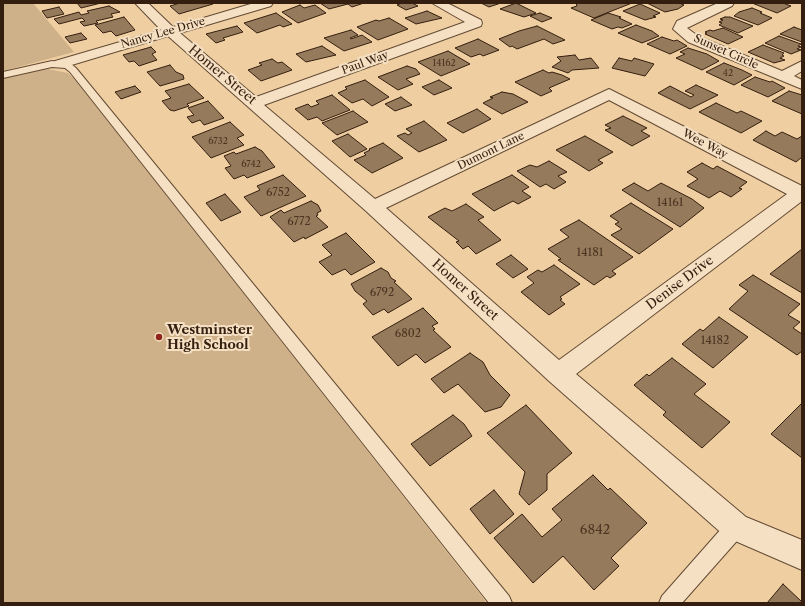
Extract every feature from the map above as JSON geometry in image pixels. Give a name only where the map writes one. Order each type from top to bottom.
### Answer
[{"type":"street","name":"Homer Street","points":[[141,3],[170,31],[373,207],[558,374],[736,527],[802,555]]},
{"type":"street","name":"Nancy Lee Drive","points":[[60,64],[267,3]]},
{"type":"street","name":"Paul Way","points":[[254,103],[476,23],[438,3]]},
{"type":"street","name":"Sunset Circle","points":[[728,3],[682,24],[680,29],[693,39],[802,85]]},
{"type":"street","points":[[782,77],[802,66]]},
{"type":"street","name":"Wee Way","points":[[609,94],[801,193]]},
{"type":"street","name":"Dumont Lane","points":[[373,207],[609,94]]},
{"type":"street","name":"Denise Drive","points":[[558,374],[801,193]]},
{"type":"lane","points":[[3,75],[39,66],[60,64],[67,65],[73,70],[502,603]]},
{"type":"lane","points":[[669,603],[736,527]]},
{"type":"shaded area","points":[[3,3],[33,3],[74,52],[3,71]]},
{"type":"shaded area","name":"Westminster High School","points":[[48,69],[68,73],[76,80],[487,603],[3,603],[3,78],[26,72]]},
{"type":"building","points":[[77,3],[101,3],[81,8]]},
{"type":"building","points":[[180,3],[213,4],[179,14],[170,6]]},
{"type":"building","points":[[320,3],[364,3],[352,7],[348,4],[329,9]]},
{"type":"building","points":[[402,3],[412,3],[418,6],[406,10],[397,5]]},
{"type":"building","points":[[481,3],[501,3],[489,7]]},
{"type":"building","points":[[516,3],[536,13],[524,17],[500,9]]},
{"type":"building","points":[[576,3],[632,3],[594,18],[571,8],[577,6]]},
{"type":"building","points":[[647,3],[679,3],[684,5],[678,9],[665,12]]},
{"type":"building","points":[[752,3],[783,3],[791,6],[777,13]]},
{"type":"building","points":[[640,4],[660,13],[653,16],[656,17],[645,20],[623,11]]},
{"type":"building","points":[[300,5],[304,8],[315,5],[326,13],[298,23],[282,12]]},
{"type":"building","points":[[109,6],[120,12],[111,14],[113,17],[96,21],[98,23],[84,26],[80,22],[85,21],[82,18],[59,24],[54,19],[79,12],[81,15],[89,13],[87,11]]},
{"type":"building","points":[[59,7],[64,14],[47,18],[42,11]]},
{"type":"building","points":[[752,8],[772,18],[758,25],[734,16],[739,12]]},
{"type":"building","points":[[427,11],[442,18],[416,24],[405,18]]},
{"type":"building","points":[[276,13],[292,24],[283,27],[280,25],[257,33],[244,23]]},
{"type":"building","points":[[540,13],[552,18],[542,22],[530,16]]},
{"type":"building","points":[[608,13],[621,17],[619,18],[632,24],[622,28],[618,27],[612,29],[591,20]]},
{"type":"building","points":[[124,17],[135,30],[116,36],[111,31],[103,33],[95,25]]},
{"type":"building","points":[[730,17],[753,26],[738,33],[719,25],[722,23],[719,22],[723,20],[720,19]]},
{"type":"building","points":[[389,18],[408,29],[378,40],[357,27],[376,20],[379,21]]},
{"type":"building","points":[[636,25],[652,31],[659,36],[642,43],[618,33]]},
{"type":"building","points":[[237,26],[243,32],[223,38],[225,40],[216,43],[206,34]]},
{"type":"building","points":[[537,26],[565,40],[553,44],[544,39],[517,49],[512,46],[510,47],[499,39],[519,31]]},
{"type":"building","points":[[794,27],[802,30],[802,42],[780,34]]},
{"type":"building","points":[[723,28],[743,37],[728,44],[705,34],[707,33],[705,32],[710,30],[713,31]]},
{"type":"building","points":[[351,30],[358,35],[350,38],[351,39],[362,35],[372,42],[344,51],[324,38]]},
{"type":"building","points":[[81,33],[87,39],[70,43],[65,37]]},
{"type":"building","points":[[779,36],[801,44],[798,46],[801,47],[797,49],[801,50],[791,54],[765,43]]},
{"type":"building","points":[[662,37],[674,41],[677,40],[687,46],[670,54],[647,44]]},
{"type":"building","points":[[478,39],[499,50],[483,56],[480,54],[471,57],[455,48]]},
{"type":"building","points":[[763,45],[784,53],[782,55],[784,56],[780,58],[785,60],[774,63],[748,52]]},
{"type":"building","points":[[322,46],[336,55],[306,62],[296,54]]},
{"type":"building","points":[[151,47],[156,52],[152,54],[157,60],[139,66],[134,61],[129,62],[123,55]]},
{"type":"building","points":[[688,48],[707,54],[719,61],[702,70],[676,58],[685,54],[680,52]]},
{"type":"building","points":[[448,51],[470,64],[441,76],[418,62]]},
{"type":"building","points":[[575,55],[579,60],[591,58],[599,68],[572,70],[568,73],[552,67],[561,61],[557,57]]},
{"type":"building","points":[[619,58],[632,61],[634,58],[654,64],[645,76],[612,68]]},
{"type":"building","points":[[272,59],[278,63],[282,62],[292,70],[261,81],[248,70],[262,65],[259,63]]},
{"type":"building","points":[[724,63],[752,75],[734,85],[706,72]]},
{"type":"building","points":[[170,65],[176,72],[183,75],[184,79],[160,86],[147,72]]},
{"type":"building","points":[[407,66],[416,69],[420,74],[406,79],[413,84],[398,90],[378,77]]},
{"type":"building","points":[[543,70],[549,73],[552,72],[562,75],[570,79],[549,88],[552,91],[541,96],[515,82]]},
{"type":"building","points":[[755,77],[770,82],[772,81],[785,88],[768,97],[741,85]]},
{"type":"building","points":[[365,80],[389,97],[372,106],[363,99],[352,103],[338,93],[347,89],[345,87]]},
{"type":"building","points":[[439,80],[452,88],[434,95],[422,87]]},
{"type":"building","points":[[189,84],[204,98],[187,104],[189,106],[174,111],[170,110],[162,101],[171,98],[165,91]]},
{"type":"building","points":[[696,85],[718,95],[690,109],[658,93],[670,86],[691,97],[694,95],[685,91]]},
{"type":"building","points":[[135,86],[141,92],[121,99],[115,92]]},
{"type":"building","points":[[789,91],[802,95],[802,114],[772,101]]},
{"type":"building","points":[[502,92],[513,94],[528,102],[502,114],[483,103],[493,98],[490,97]]},
{"type":"building","points":[[332,95],[350,110],[322,121],[317,117],[308,120],[295,109],[308,104],[311,107],[319,104],[316,101]]},
{"type":"building","points":[[401,97],[412,105],[395,111],[385,104]]},
{"type":"building","points":[[208,101],[224,118],[204,125],[200,120],[192,123],[187,117],[194,115],[188,108]]},
{"type":"building","points":[[716,103],[737,113],[741,111],[762,121],[741,133],[699,112]]},
{"type":"building","points":[[477,109],[491,119],[463,133],[447,123]]},
{"type":"building","points":[[353,111],[368,122],[337,135],[322,123]]},
{"type":"building","points":[[623,116],[647,128],[641,131],[650,136],[632,146],[605,130],[611,128],[605,125]]},
{"type":"building","points":[[424,121],[447,140],[419,152],[397,136],[405,133],[408,135],[412,133],[406,129]]},
{"type":"building","points":[[230,122],[244,135],[237,138],[244,145],[211,158],[192,137]]},
{"type":"building","points":[[766,131],[775,136],[782,132],[797,139],[802,136],[802,157],[796,162],[753,140]]},
{"type":"building","points":[[348,134],[367,149],[350,157],[332,141]]},
{"type":"building","points":[[585,136],[613,152],[598,160],[603,163],[589,171],[556,150]]},
{"type":"building","points":[[383,143],[403,158],[372,173],[354,160],[366,155],[364,153],[370,150],[369,149]]},
{"type":"building","points":[[255,147],[262,151],[275,167],[247,178],[244,175],[234,179],[225,168],[231,166],[224,156],[234,152],[236,154]]},
{"type":"building","points":[[549,161],[567,172],[558,176],[566,182],[554,189],[546,184],[540,187],[517,171],[530,165],[537,167]]},
{"type":"building","points":[[702,163],[713,169],[717,166],[747,182],[739,188],[742,189],[731,197],[720,191],[709,198],[687,186],[698,179],[687,172]]},
{"type":"building","points":[[283,175],[306,196],[261,216],[244,197],[260,190],[257,186]]},
{"type":"building","points":[[512,175],[529,187],[522,191],[531,197],[518,204],[513,201],[494,211],[472,194]]},
{"type":"building","points":[[634,183],[648,191],[661,183],[692,199],[704,208],[680,227],[622,190]]},
{"type":"building","points":[[225,194],[241,212],[221,221],[206,203]]},
{"type":"building","points":[[311,201],[318,205],[321,211],[317,213],[318,215],[316,216],[328,227],[305,239],[304,237],[294,242],[270,217],[281,210],[284,213]]},
{"type":"building","points":[[631,203],[673,229],[639,254],[611,235],[622,229],[615,224],[619,222],[610,216]]},
{"type":"building","points":[[466,204],[484,217],[478,220],[501,240],[476,254],[468,246],[463,249],[456,242],[459,241],[428,217],[445,208],[452,211]]},
{"type":"building","points":[[579,220],[633,257],[612,271],[616,274],[610,278],[607,276],[594,285],[558,260],[561,259],[548,249],[569,237],[560,230]]},
{"type":"building","points":[[346,233],[375,262],[351,275],[345,269],[332,275],[319,262],[332,255],[322,245]]},
{"type":"building","points":[[802,249],[802,293],[770,274]]},
{"type":"building","points":[[511,255],[528,269],[513,278],[496,264]]},
{"type":"building","points":[[554,265],[580,284],[560,297],[562,299],[560,300],[565,304],[549,315],[521,292],[534,283],[527,277],[538,270],[542,272]]},
{"type":"building","points":[[381,268],[388,272],[391,278],[396,281],[394,282],[412,299],[388,313],[384,309],[373,315],[363,304],[367,301],[355,291],[351,284]]},
{"type":"building","points":[[753,275],[800,304],[788,315],[800,322],[793,328],[802,334],[802,351],[797,355],[729,309],[748,291],[739,285]]},
{"type":"building","points":[[423,308],[438,323],[432,326],[435,329],[433,330],[451,347],[425,363],[416,354],[398,366],[372,337]]},
{"type":"building","points":[[719,317],[748,337],[713,368],[682,344],[700,329],[703,331]]},
{"type":"building","points":[[470,353],[483,362],[490,375],[510,395],[501,407],[485,412],[458,384],[444,393],[431,379]]},
{"type":"building","points":[[672,358],[706,384],[694,394],[730,422],[702,448],[663,415],[666,412],[634,385],[647,374],[649,376]]},
{"type":"building","points":[[802,403],[802,458],[771,434]]},
{"type":"building","points":[[526,405],[572,453],[547,474],[547,490],[529,505],[519,494],[525,472],[487,433]]},
{"type":"building","points":[[453,415],[464,424],[472,436],[430,466],[411,444]]},
{"type":"building","points":[[593,475],[608,490],[610,488],[647,523],[611,558],[619,566],[594,590],[563,556],[533,583],[494,538],[522,514],[542,537],[562,520],[552,509]]},
{"type":"building","points":[[494,490],[514,514],[490,534],[470,509]]},
{"type":"building","points":[[783,584],[802,602],[802,603],[767,603]]},
{"type":"place","name":"Westminster High School","points":[[159,337]]}]
